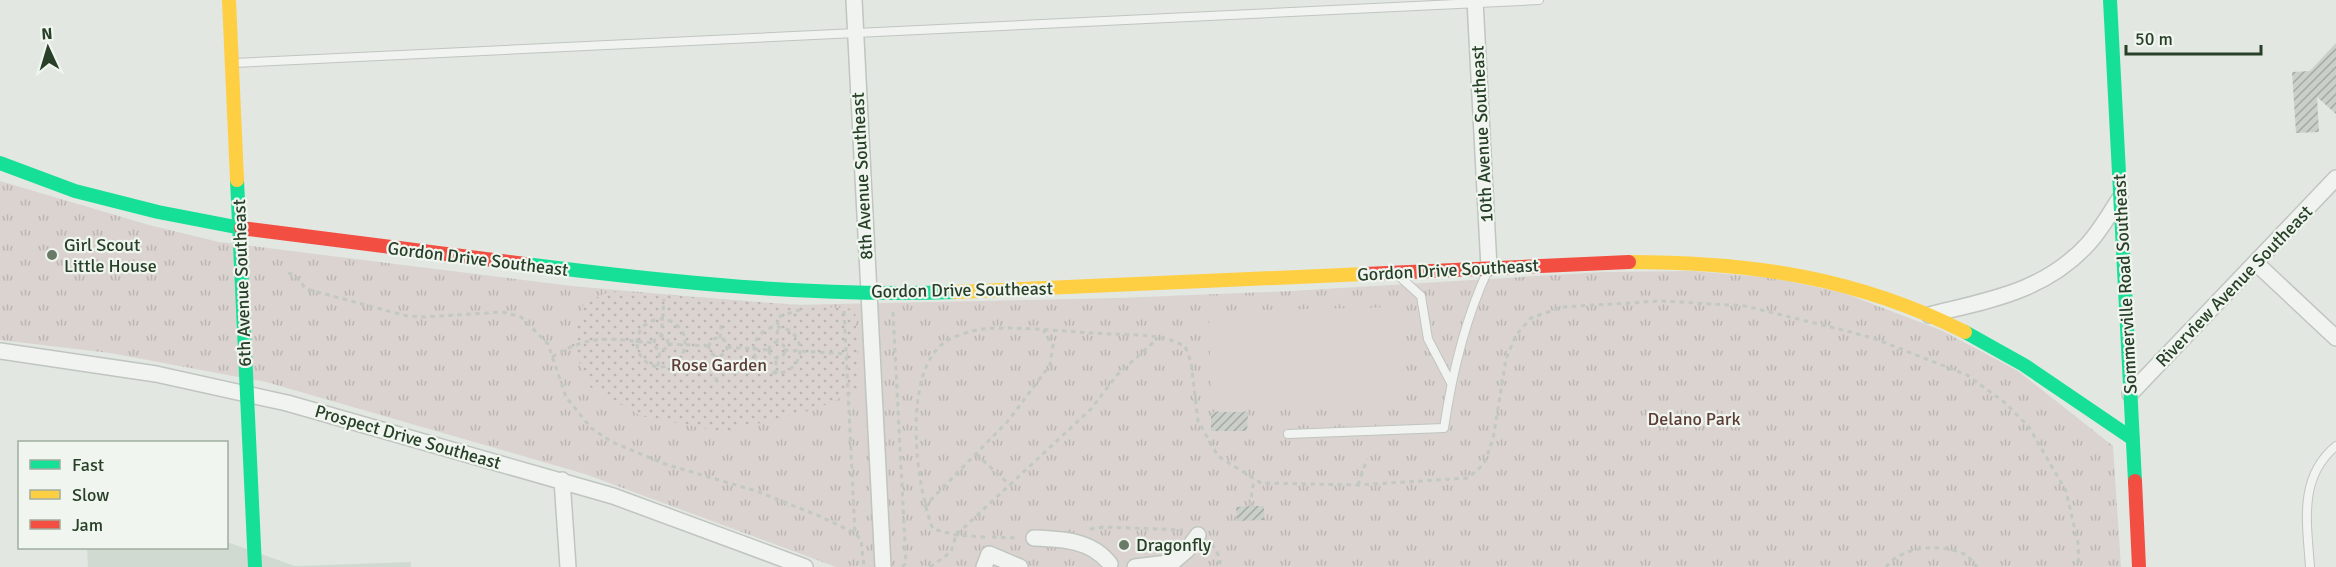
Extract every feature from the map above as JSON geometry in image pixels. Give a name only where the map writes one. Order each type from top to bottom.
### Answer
[{"type":"street","name":"6th Avenue Southeast","points":[[229,0],[242,228],[246,393],[255,567]]},
{"type":"street","name":"8th Avenue Southeast","points":[[854,0],[883,567]]},
{"type":"street","name":"Sommerville Road Southeast","points":[[2110,0],[2139,567]]},
{"type":"street","name":"10th Avenue Southeast","points":[[1475,2],[1489,268]]},
{"type":"street","name":"Gordon Drive Southeast","points":[[0,163],[75,191],[158,212],[242,228],[665,282],[868,293],[1096,287],[1489,268],[1677,262],[1754,267],[1863,290],[1929,315],[2007,355],[2133,439]]},
{"type":"street","name":"Riverview Avenue Southeast","points":[[2130,394],[2257,264],[2336,178]]},
{"type":"street","points":[[1929,315],[2014,294],[2036,284],[2073,258],[2089,243],[2120,198]]},
{"type":"street","points":[[2257,264],[2336,338]]},
{"type":"street","name":"Prospect Drive Southeast","points":[[0,351],[156,374],[246,393],[562,480],[613,496],[805,567]]},
{"type":"street","points":[[562,480],[568,567]]},
{"type":"street","points":[[1135,567],[1167,565],[1187,550],[1197,535]]},
{"type":"street","points":[[1034,538],[1066,540],[1083,544],[1103,555],[1111,566]]},
{"type":"street","points":[[984,567],[989,554],[1020,567]]},
{"type":"lane","points":[[232,63],[1539,0]]},
{"type":"lane","points":[[1288,434],[1444,428],[1451,383],[1477,294],[1489,268]]},
{"type":"lane","points":[[1395,273],[1421,296],[1428,339],[1451,383]]},
{"type":"lane","points":[[2310,567],[2307,498],[2312,477],[2322,460],[2336,446]]},
{"type":"path","points":[[288,273],[295,275],[306,289],[407,316],[503,312],[521,317],[548,344],[566,397],[591,428],[612,442],[665,464],[756,491],[855,533],[861,540],[864,551],[864,567]]},
{"type":"path","points":[[654,343],[661,337],[665,282]]},
{"type":"path","points":[[1034,538],[956,535],[933,530],[924,507],[916,428],[918,401],[928,361],[946,341],[982,329],[1160,337],[1185,346],[1191,362],[1198,421],[1218,456],[1261,483],[1358,485],[1468,478],[1484,464],[1493,439],[1506,359],[1516,335],[1531,318],[1562,307],[1662,301],[1745,306],[1873,338],[1967,375],[2004,402],[2029,427],[2066,490],[2078,543],[2079,567]]},
{"type":"path","points":[[893,304],[906,563],[902,567]]},
{"type":"path","points":[[777,343],[778,317],[807,309]]},
{"type":"path","points":[[835,310],[845,312],[855,533]]},
{"type":"path","points":[[662,319],[670,321],[681,330],[685,345],[679,359],[666,366],[658,366],[645,361],[637,341],[648,323],[662,319]]},
{"type":"path","points":[[720,338],[721,325]]},
{"type":"path","points":[[777,327],[791,332],[796,337],[800,351],[795,365],[783,373],[776,374],[757,363],[753,349],[758,336],[770,328],[777,327]]},
{"type":"path","points":[[924,507],[1008,421],[1050,365],[1053,345],[1043,330]]},
{"type":"path","points":[[660,350],[666,349],[668,344],[666,338],[661,337]]},
{"type":"path","points":[[930,567],[951,552],[956,535],[1091,409],[1116,375],[1160,337]]},
{"type":"path","points":[[720,338],[725,340],[727,347],[724,353],[717,355],[711,351],[710,346],[714,339],[720,338]]},
{"type":"path","points":[[552,357],[588,339],[637,341],[654,343],[660,350],[658,366]]},
{"type":"path","points":[[769,350],[771,345],[777,343],[782,345],[784,350],[782,356],[777,358]]},
{"type":"path","points":[[668,344],[710,346]]},
{"type":"path","points":[[727,347],[769,350]]},
{"type":"path","points":[[769,350],[771,355],[777,358]]},
{"type":"path","points":[[784,350],[848,354]]},
{"type":"path","points":[[716,382],[717,355]]},
{"type":"path","points":[[776,374],[777,358]]},
{"type":"path","points":[[976,454],[1010,486]]},
{"type":"path","points":[[1358,485],[1368,459]]},
{"type":"path","points":[[1250,506],[1254,479]]},
{"type":"path","points":[[1081,531],[1134,528],[1185,530],[1209,539],[1220,558],[1220,567]]},
{"type":"path","points":[[1886,567],[1906,552],[1936,547],[1966,554],[1977,567]]},
{"type":"shaded area","points":[[228,542],[295,566],[411,562],[411,567],[88,567],[87,549],[228,549]]},
{"type":"green space","name":"Delano Park","points":[[0,181],[149,225],[219,242],[572,286],[788,305],[1119,298],[1292,291],[1603,272],[1693,271],[1774,278],[1844,293],[1943,331],[2018,371],[2113,446],[2121,567],[836,567],[585,474],[266,382],[110,353],[0,340]]},
{"type":"green space","name":"Rose Garden","points":[[611,291],[855,309],[860,389],[816,409],[724,432],[641,416],[590,387],[572,345],[584,303]]},
{"type":"green space","points":[[1402,307],[1403,402],[1211,405],[1209,311]]},
{"type":"building","points":[[2336,43],[2336,114],[2317,97],[2319,132],[2296,133],[2292,72],[2310,71]]},
{"type":"building","points":[[1211,412],[1248,412],[1247,431],[1211,431]]},
{"type":"building","points":[[1264,506],[1264,520],[1237,521],[1236,507]]},
{"type":"traffic: fast","points":[[2110,0],[2135,481]]},
{"type":"traffic: fast","points":[[0,163],[75,191],[158,212],[241,228]]},
{"type":"traffic: fast","points":[[237,180],[255,567]]},
{"type":"traffic: fast","points":[[525,264],[740,287],[848,292],[956,292]]},
{"type":"traffic: fast","points":[[1965,332],[2024,365],[2133,439]]},
{"type":"traffic: slow","points":[[229,0],[237,180]]},
{"type":"traffic: slow","points":[[1629,262],[1717,265],[1802,276],[1884,298],[1965,332]]},
{"type":"traffic: slow","points":[[956,292],[1365,274]]},
{"type":"traffic: jam","points":[[241,228],[525,264]]},
{"type":"traffic: jam","points":[[1365,274],[1629,262]]},
{"type":"traffic: jam","points":[[2135,481],[2139,567]]},
{"type":"place","name":"Girl Scout Little House","points":[[52,255]]},
{"type":"place","name":"Dragonfly","points":[[1124,545]]}]
